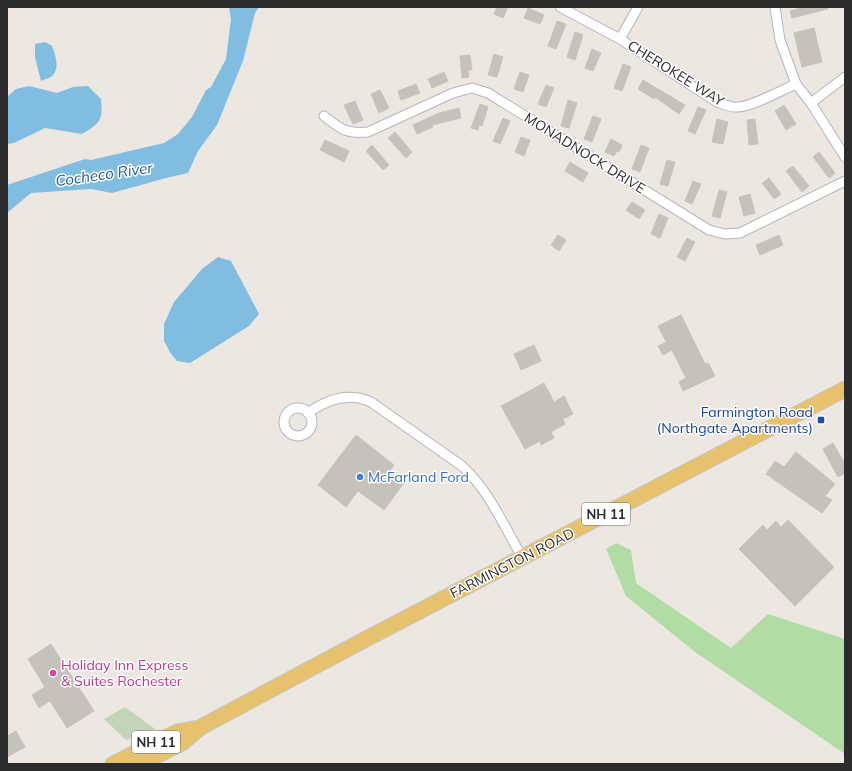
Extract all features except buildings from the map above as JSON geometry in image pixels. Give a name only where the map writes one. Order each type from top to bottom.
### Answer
[{"type":"highway","name":"FARMINGTON ROAD","points":[[140,764],[182,743],[201,727],[522,557],[673,480],[845,389]]},
{"type":"highway","name":"FARMINGTON ROAD","points":[[113,764],[177,732],[201,727]]},
{"type":"street","name":"CHEROKEE WAY","points":[[560,7],[620,39],[717,102],[727,106],[738,107],[748,105],[796,84]]},
{"type":"street","points":[[620,39],[638,7]]},
{"type":"street","points":[[775,7],[780,40],[796,84],[811,103],[845,157]]},
{"type":"street","points":[[811,103],[845,77]]},
{"type":"street","name":"MONADNOCK DRIVE","points":[[324,116],[340,129],[353,134],[368,132],[453,94],[472,88],[488,93],[709,230],[725,234],[740,233],[845,181]]},
{"type":"street","points":[[308,412],[327,401],[341,398],[363,398],[371,402],[470,473],[484,490],[522,557]]},
{"type":"green space","points":[[616,543],[631,550],[636,583],[731,648],[768,614],[845,639],[845,754],[695,652],[626,596],[606,549]]},
{"type":"green space","points":[[125,707],[155,729],[126,740],[104,719]]},
{"type":"water","name":"Cocheco River","points":[[229,7],[259,7],[255,13],[243,61],[217,125],[198,151],[188,173],[112,193],[91,189],[31,193],[7,213],[7,185],[85,159],[91,160],[164,143],[178,134],[192,117],[206,90],[211,87],[226,59],[231,19]]},
{"type":"water","points":[[45,42],[52,46],[57,64],[55,72],[52,76],[41,81],[35,57],[35,44]]},
{"type":"water","points":[[29,86],[57,93],[73,87],[88,86],[101,99],[101,117],[93,127],[82,134],[45,128],[14,143],[7,144],[7,97],[16,89]]},
{"type":"water","points":[[218,257],[231,261],[259,314],[249,326],[190,363],[177,361],[171,354],[164,341],[164,324],[174,302],[202,269]]},
{"type":"place","name":"Farmington Road (Northgate Apartments)","points":[[821,420]]},
{"type":"place","name":"McFarland Ford","points":[[360,477]]},
{"type":"place","name":"Holiday Inn Express & Suites Rochester","points":[[53,673]]}]
